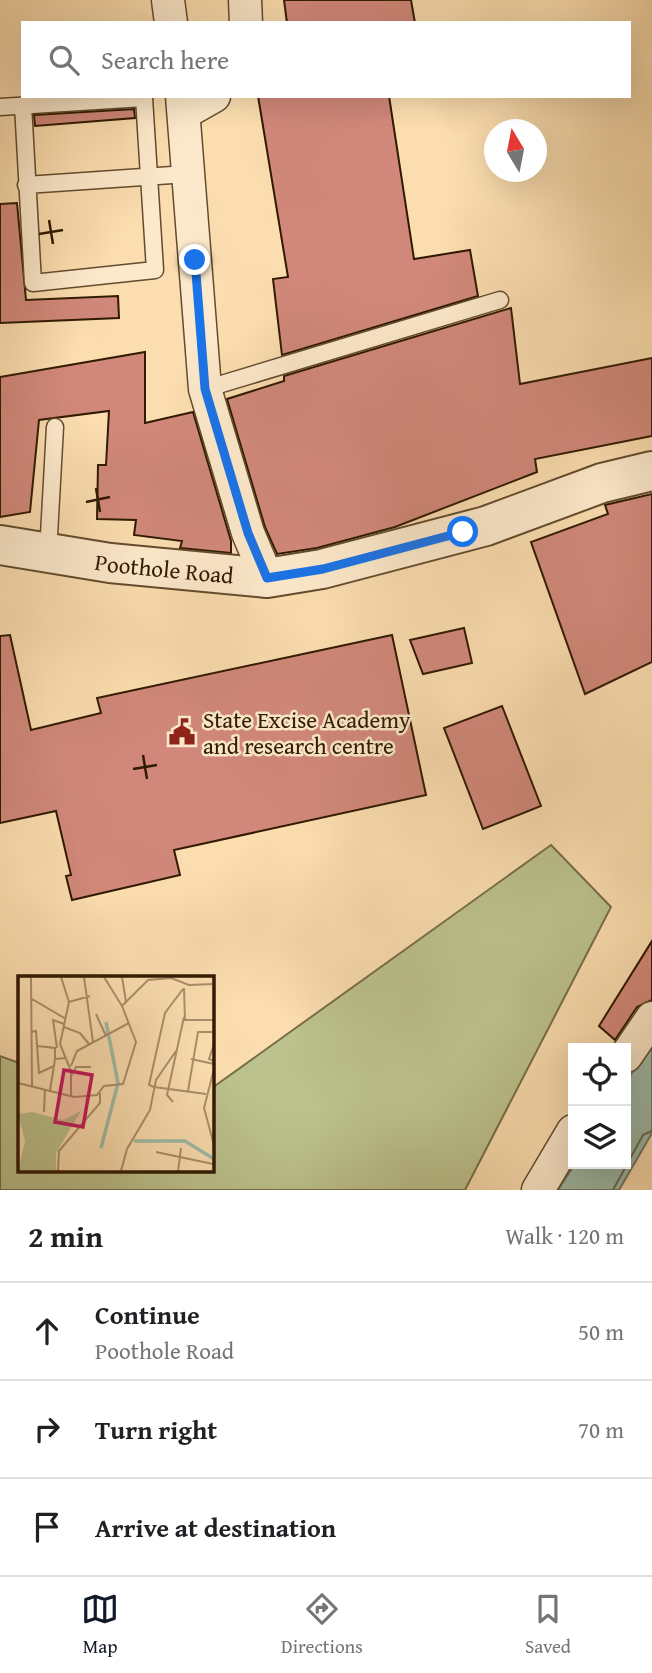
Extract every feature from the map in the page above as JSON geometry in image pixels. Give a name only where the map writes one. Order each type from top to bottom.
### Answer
[{"type":"street","points":[[168,0],[171,21]]},
{"type":"street","points":[[246,0],[246,21]]},
{"type":"street","points":[[207,98],[183,105],[205,389],[248,533],[267,578]]},
{"type":"street","name":"Poothole Road","points":[[0,545],[110,563],[267,578],[323,569],[486,526],[602,483],[652,471]]},
{"type":"street","points":[[631,1049],[652,1018]]},
{"type":"street","points":[[538,1190],[568,1140]]},
{"type":"lane","points":[[0,107],[144,98],[155,270],[33,283],[23,106]]},
{"type":"lane","points":[[26,185],[187,174]]},
{"type":"lane","points":[[205,389],[500,300]]},
{"type":"lane","points":[[48,553],[54,427]]},
{"type":"green space","points":[[551,845],[611,907],[465,1190],[0,1190],[0,1056],[18,1063],[18,1172],[214,1172],[214,1087]]},
{"type":"water","points":[[652,1043],[652,1133],[619,1190],[558,1190],[572,1169],[631,1169],[631,1074]]},
{"type":"building","points":[[284,0],[411,0],[415,21],[287,21]]},
{"type":"building","points":[[258,98],[389,98],[414,259],[470,250],[478,296],[282,355],[273,279],[288,277]]},
{"type":"building","points":[[134,109],[135,118],[35,126],[34,115]]},
{"type":"building","points":[[17,203],[26,300],[118,296],[119,318],[0,323],[0,204]]},
{"type":"building","points":[[511,308],[520,384],[652,358],[652,436],[535,459],[537,472],[395,527],[317,548],[277,554],[265,527],[227,399],[284,381],[284,376]]},
{"type":"building","points":[[145,352],[145,423],[193,412],[231,541],[231,553],[180,548],[182,541],[134,535],[136,520],[97,519],[98,465],[106,465],[109,411],[39,420],[30,512],[0,517],[0,377]]},
{"type":"building","points":[[652,494],[652,662],[585,694],[531,542],[608,514],[605,505]]},
{"type":"building","points":[[464,628],[472,663],[423,674],[410,640]]},
{"type":"building","points":[[10,635],[31,730],[101,713],[97,698],[392,635],[426,795],[174,850],[180,875],[72,900],[66,876],[71,875],[56,811],[0,823],[0,636]]},
{"type":"building","points":[[502,706],[541,806],[483,829],[444,728]]},
{"type":"building","points":[[652,941],[652,1000],[637,1007],[615,1040],[599,1026]]},
{"type":"place","name":"State Excise Academy and research centre","points":[[182,732]]},
{"type":"route","points":[[195,260],[205,389],[248,533],[267,578],[323,569],[463,532]]}]
